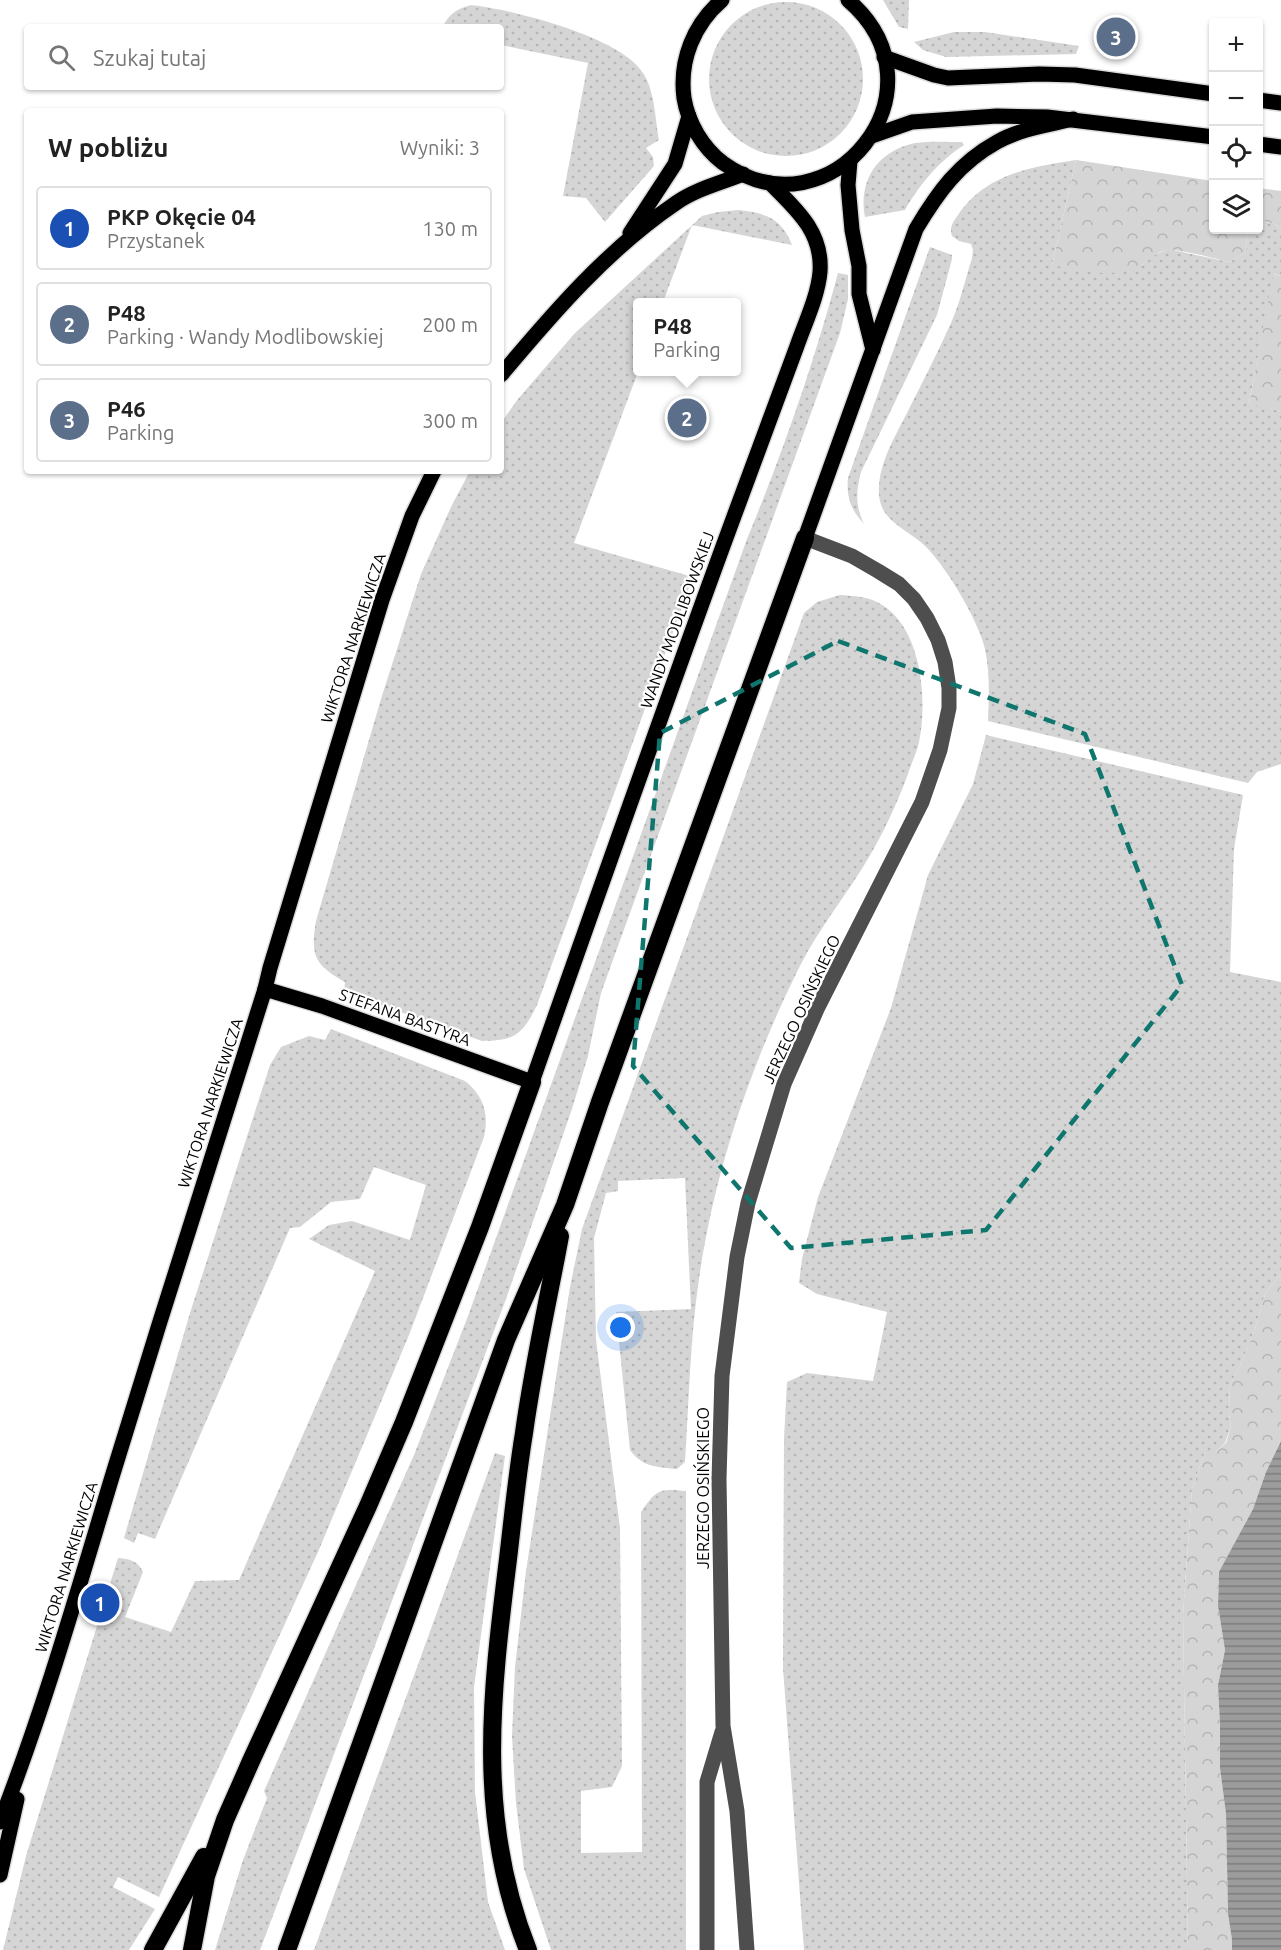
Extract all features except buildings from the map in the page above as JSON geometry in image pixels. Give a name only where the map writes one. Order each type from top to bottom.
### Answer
[{"type":"highway","points":[[287,1950],[507,1340],[565,1204],[805,538]]},
{"type":"highway","points":[[192,1950],[206,1876],[225,1820],[404,1422],[480,1227],[532,1082]]},
{"type":"highway","points":[[528,1950],[507,1886],[498,1839],[491,1754],[492,1706],[524,1432],[565,1204]]},
{"type":"highway","points":[[153,1950],[225,1820]]},
{"type":"main road","points":[[722,0],[701,22],[687,54],[683,85],[689,116],[697,134],[717,158],[743,174],[770,183],[813,179],[826,175],[850,161],[872,136],[884,110],[888,76],[884,57],[875,30],[867,18],[848,0]]},
{"type":"main road","points":[[884,57],[948,78],[1039,74],[1075,75],[1209,93]]},
{"type":"main road","points":[[1263,101],[1281,103]]},
{"type":"main road","points":[[621,245],[675,164],[689,116]]},
{"type":"main road","points":[[872,136],[912,122],[997,116],[1073,119],[1209,136]]},
{"type":"main road","points":[[805,538],[916,229],[930,206],[963,165],[998,141],[1026,130],[1073,119]]},
{"type":"main road","points":[[1263,145],[1281,147]]},
{"type":"main road","points":[[850,161],[848,185],[852,230],[859,266],[859,294],[873,350]]},
{"type":"main road","points":[[504,372],[558,309],[621,245],[677,202],[698,191],[743,174]]},
{"type":"main road","name":"WANDY MODLIBOWSKIEJ","points":[[532,1082],[681,658],[818,285],[820,261],[818,241],[801,215],[770,183]]},
{"type":"main road","name":"WIKTORA NARKIEWICZA","points":[[0,1822],[28,1749],[181,1252],[265,989],[382,600],[412,516],[433,474]]},
{"type":"main road","name":"STEFANA BASTYRA","points":[[265,989],[322,1006],[532,1082]]},
{"type":"main road","name":"WIKTORA NARKIEWICZA","points":[[0,1875],[28,1749]]},
{"type":"street","name":"JERZEGO OSIŃSKIEGO","points":[[747,1950],[737,1811],[723,1726],[719,1430],[722,1376],[737,1257],[748,1203],[784,1084],[818,1008],[922,802],[940,750],[949,708],[946,671],[938,640],[914,599],[899,584],[878,570],[852,556],[805,538]]},
{"type":"street","name":"JERZEGO OSIŃSKIEGO","points":[[707,1950],[707,1782],[723,1726]]},
{"type":"highlighted area","points":[[838,641],[1085,734],[1182,985],[986,1230],[791,1248],[633,1066],[660,733]]},
{"type":"green space","points":[[883,0],[909,0],[908,29],[899,27]]},
{"type":"green space","points":[[786,2],[816,7],[841,24],[858,49],[863,79],[858,109],[841,134],[816,151],[786,156],[756,151],[731,134],[714,109],[709,79],[714,49],[731,24],[756,7]]},
{"type":"green space","points":[[471,5],[512,12],[564,27],[613,48],[631,60],[643,73],[652,97],[659,140],[646,148],[653,157],[654,166],[605,222],[586,198],[563,196],[588,63],[504,46],[504,24],[445,24],[461,8]]},
{"type":"green space","points":[[954,32],[985,32],[1079,46],[1076,54],[946,57],[923,50],[914,42]]},
{"type":"green space","points":[[962,142],[964,145],[938,166],[923,182],[905,210],[865,217],[865,191],[868,180],[881,160],[890,153],[915,143]]},
{"type":"green space","points":[[1076,160],[1052,265],[1142,265],[1154,255],[1168,249],[1229,262],[1245,253],[1247,234],[1263,234],[1263,221],[1275,224],[1281,230],[1281,276],[1274,274],[1249,403],[1281,411],[1281,764],[1257,772],[1248,783],[988,721],[987,658],[976,624],[954,583],[937,559],[922,543],[891,520],[881,505],[879,484],[884,461],[951,323],[972,258],[971,244],[959,241],[952,236],[953,222],[969,201],[996,181],[1042,166]]},
{"type":"green space","points":[[1076,160],[1209,180],[1209,234],[1247,234],[1245,253],[1229,262],[1187,252],[1166,250],[1132,269],[1121,272],[1086,272],[1052,265]]},
{"type":"green space","points":[[1263,189],[1281,191],[1281,230],[1275,224],[1263,221]]},
{"type":"green space","points":[[739,210],[757,213],[772,218],[778,223],[792,245],[692,225],[702,216],[718,212]]},
{"type":"green space","points":[[692,225],[665,298],[633,298],[633,376],[637,376],[574,543],[693,577],[537,1005],[527,1023],[517,1034],[493,1041],[482,1041],[344,992],[345,982],[327,970],[317,958],[314,933],[381,699],[421,574],[468,474],[504,474],[504,419],[518,399],[575,333]]},
{"type":"green space","points":[[930,247],[952,255],[952,259],[937,315],[861,472],[857,498],[864,524],[850,503],[848,478]]},
{"type":"green space","points":[[838,273],[848,275],[848,299],[840,333],[601,993],[588,1056],[572,1109],[506,1299],[260,1950],[215,1950],[243,1860],[267,1798],[264,1791],[414,1455],[468,1316],[747,539],[785,440],[819,340]]},
{"type":"green space","points":[[1273,274],[1281,276],[1281,411],[1249,404]]},
{"type":"green space","points":[[840,595],[863,597],[877,602],[892,613],[904,627],[918,664],[922,685],[922,725],[919,742],[897,802],[877,843],[815,939],[795,976],[763,1048],[735,1123],[714,1201],[699,1279],[690,1370],[685,1462],[677,1469],[645,1463],[630,1450],[616,1312],[691,1309],[685,1178],[618,1181],[618,1191],[606,1193],[594,1238],[596,1340],[620,1528],[622,1766],[612,1787],[581,1791],[581,1853],[642,1852],[641,1512],[659,1492],[686,1491],[686,1950],[551,1950],[524,1869],[516,1803],[512,1736],[515,1667],[526,1571],[570,1287],[582,1229],[804,613],[817,602]]},
{"type":"green space","points":[[986,735],[1243,795],[1234,849],[1230,972],[1281,982],[1281,1273],[1265,1294],[1255,1329],[1230,1385],[1231,1426],[1225,1443],[1216,1452],[1205,1452],[1192,1489],[1183,1614],[1188,1950],[804,1950],[783,1668],[784,1439],[787,1382],[807,1373],[873,1381],[887,1312],[817,1294],[799,1283],[802,1259],[818,1197],[891,1008],[928,875],[973,784]]},
{"type":"green space","points":[[331,1029],[465,1081],[477,1093],[484,1106],[486,1121],[484,1137],[409,1335],[318,1552],[159,1897],[118,1877],[113,1887],[155,1909],[129,1950],[3,1950],[26,1856],[118,1558],[133,1561],[143,1572],[125,1617],[171,1632],[195,1581],[239,1580],[375,1271],[309,1239],[329,1225],[352,1221],[410,1240],[426,1185],[374,1167],[360,1199],[331,1202],[300,1227],[290,1228],[155,1539],[138,1533],[134,1543],[124,1538],[190,1313],[270,1065],[281,1047],[309,1036],[325,1040]]},
{"type":"green space","points":[[1281,1273],[1281,1441],[1266,1472],[1253,1509],[1219,1573],[1218,1606],[1225,1650],[1218,1685],[1220,1768],[1226,1814],[1228,1914],[1232,1950],[1188,1950],[1183,1614],[1192,1489],[1205,1452],[1216,1452],[1226,1443],[1231,1426],[1230,1385],[1255,1329],[1265,1294]]},
{"type":"green space","points":[[495,1453],[505,1456],[474,1687],[475,1792],[488,1902],[505,1950],[314,1950]]},
{"type":"shaded area","points":[[1281,1441],[1281,1950],[1232,1950],[1228,1914],[1226,1814],[1220,1768],[1218,1685],[1225,1650],[1218,1606],[1219,1572],[1253,1509],[1266,1472]]},
{"type":"place","name":"P46","points":[[1116,37]]},
{"type":"place","name":"P48","points":[[687,418]]},
{"type":"place","name":"PKP Okęcie 04","points":[[100,1603]]}]
